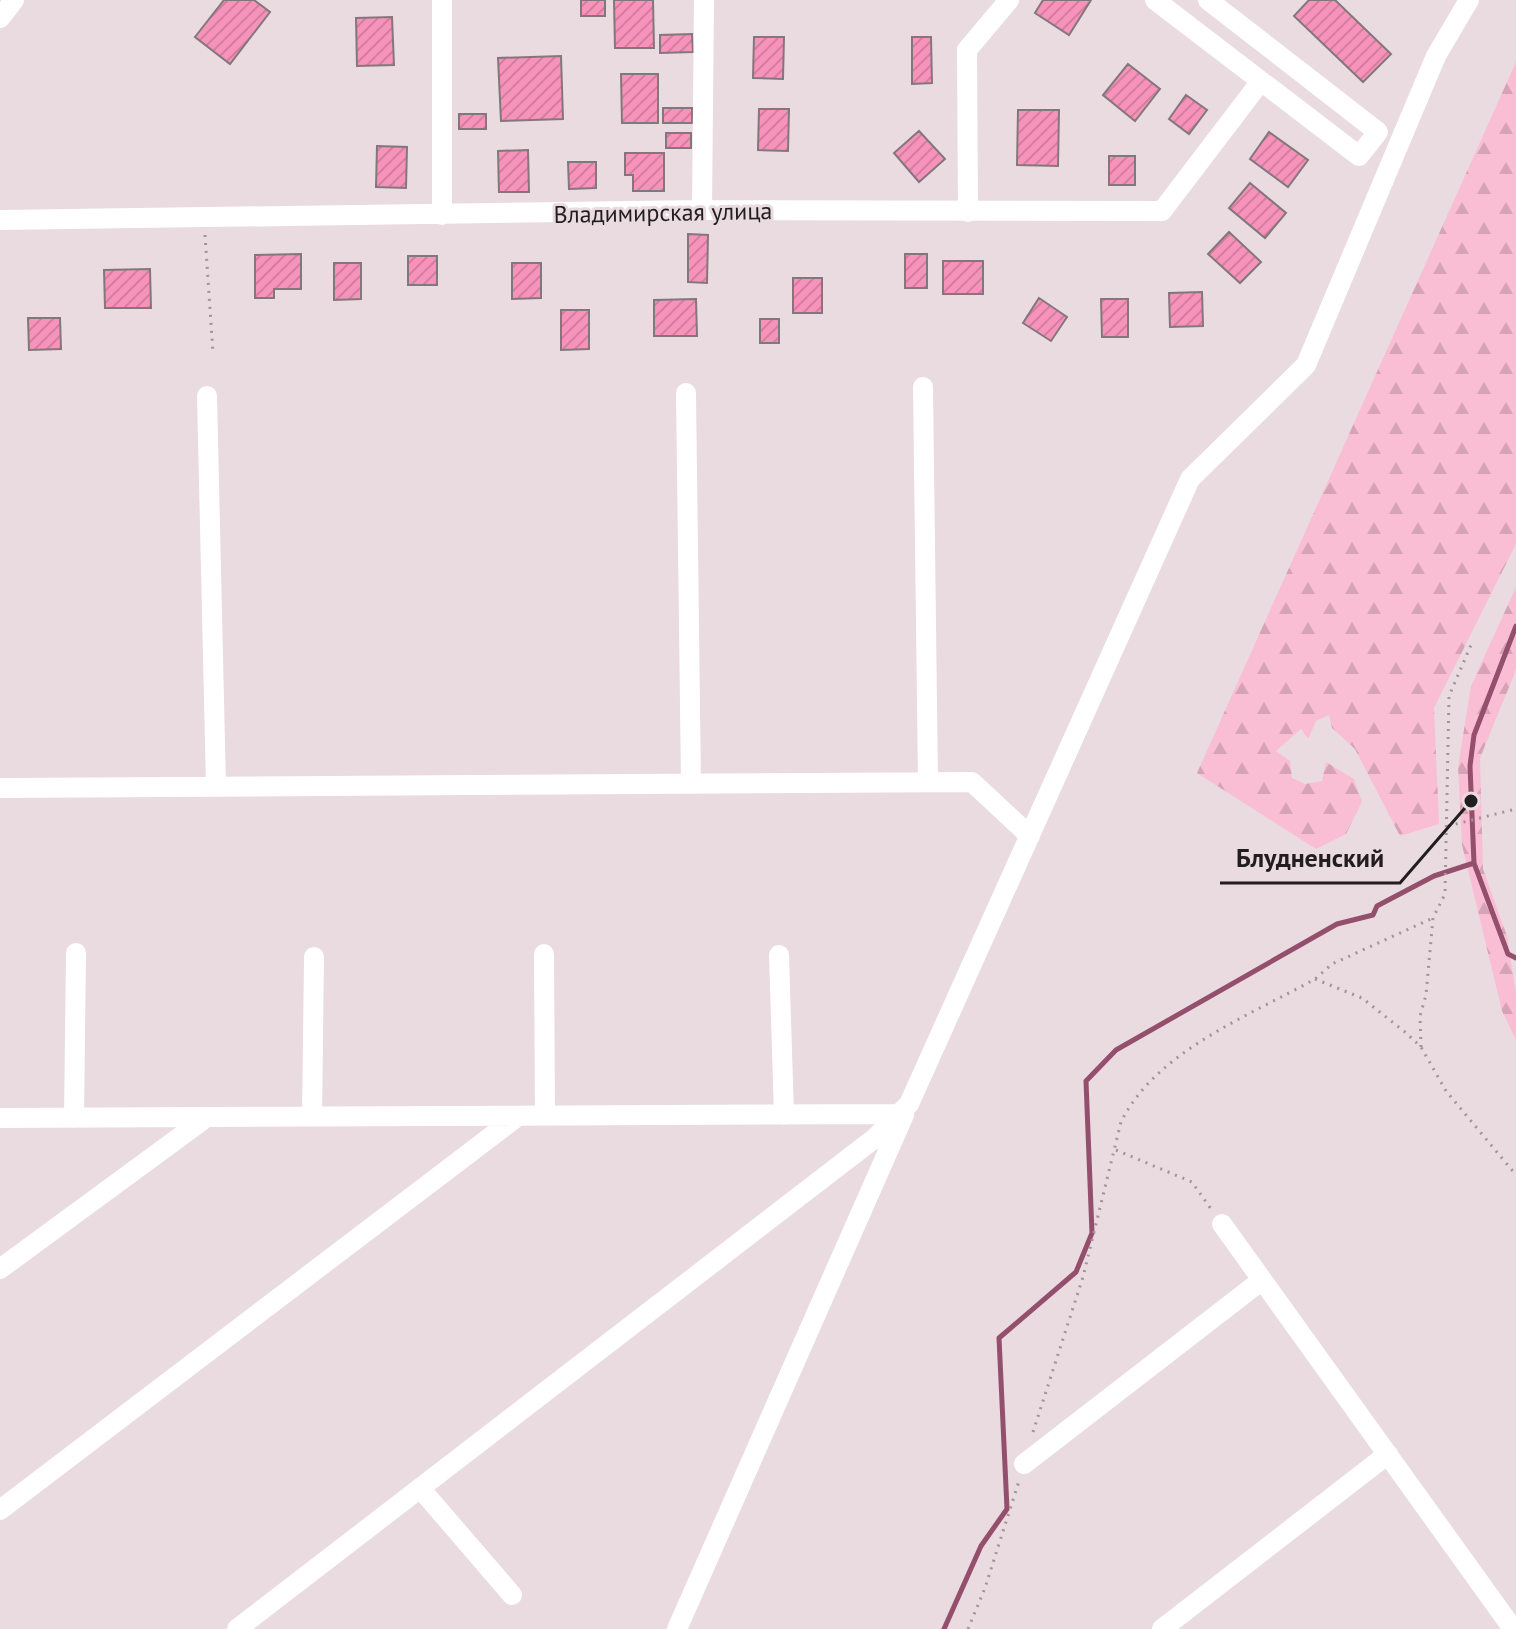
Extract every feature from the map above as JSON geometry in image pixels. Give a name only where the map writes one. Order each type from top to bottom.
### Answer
[{"type":"street","points":[[0,18],[14,0]]},
{"type":"street","points":[[442,0],[442,215]]},
{"type":"street","points":[[702,210],[704,0]]},
{"type":"street","points":[[968,212],[967,50],[1009,0]]},
{"type":"street","points":[[1155,0],[1359,156],[1378,132],[1208,0]]},
{"type":"street","points":[[677,1629],[904,1109],[1190,479],[1306,365],[1436,56],[1469,0]]},
{"type":"street","name":"Владимирская улица","points":[[0,220],[702,210],[1162,211],[1261,81]]},
{"type":"street","points":[[923,387],[928,782]]},
{"type":"street","points":[[686,393],[691,784]]},
{"type":"street","points":[[207,396],[216,787]]},
{"type":"street","points":[[0,788],[972,782],[1030,836]]},
{"type":"street","points":[[74,1118],[76,953]]},
{"type":"street","points":[[544,954],[545,1116]]},
{"type":"street","points":[[779,955],[784,1115]]},
{"type":"street","points":[[312,1117],[314,957]]},
{"type":"street","points":[[0,1118],[784,1115],[904,1109]]},
{"type":"street","points":[[237,1629],[875,1138],[904,1109]]},
{"type":"street","points":[[0,1510],[518,1116]]},
{"type":"street","points":[[0,1269],[207,1117]]},
{"type":"street","points":[[1222,1224],[1388,1454],[1504,1626]]},
{"type":"street","points":[[1024,1464],[1262,1280]]},
{"type":"street","points":[[1162,1629],[1388,1454]]},
{"type":"street","points":[[420,1488],[512,1595]]},
{"type":"path","points":[[204,219],[213,353]]},
{"type":"path","points":[[1421,1047],[1420,1016],[1426,995],[1433,918],[1445,894],[1449,696],[1471,645]]},
{"type":"path","points":[[1448,826],[1516,809]]},
{"type":"path","points":[[1032,1435],[1083,1277],[1121,1122],[1149,1083],[1192,1049],[1315,979],[1332,964],[1433,918]]},
{"type":"path","points":[[1315,979],[1362,998],[1421,1047],[1446,1091],[1516,1175]]},
{"type":"path","points":[[1116,1150],[1192,1182],[1222,1224]]},
{"type":"path","points":[[968,1629],[985,1588],[1024,1464]]},
{"type":"green space","points":[[1516,62],[1516,544],[1434,708],[1439,824],[1400,836],[1355,749],[1332,728],[1329,715],[1316,721],[1308,739],[1301,729],[1276,751],[1290,761],[1292,778],[1305,784],[1322,781],[1326,762],[1354,779],[1362,802],[1346,834],[1316,849],[1197,773]]},
{"type":"green space","points":[[1516,587],[1516,670],[1480,758],[1483,869],[1507,936],[1516,994],[1516,1040],[1502,1011],[1462,845],[1458,767],[1471,686]]},
{"type":"building","points":[[224,0],[254,0],[270,12],[230,64],[195,37]]},
{"type":"building","points":[[581,0],[605,0],[605,16],[581,16]]},
{"type":"building","points":[[614,0],[653,0],[654,48],[615,48]]},
{"type":"building","points":[[1043,0],[1091,0],[1069,35],[1035,13]]},
{"type":"building","points":[[1309,0],[1335,0],[1391,54],[1363,82],[1294,16]]},
{"type":"building","points":[[392,17],[394,65],[357,66],[356,18]]},
{"type":"building","points":[[692,34],[693,52],[660,53],[660,35]]},
{"type":"building","points":[[754,37],[784,37],[783,79],[753,78]]},
{"type":"building","points":[[912,37],[931,37],[932,83],[912,84]]},
{"type":"building","points":[[561,56],[563,119],[501,121],[498,58]]},
{"type":"building","points":[[1128,64],[1160,89],[1135,121],[1103,95]]},
{"type":"building","points":[[621,74],[658,74],[658,123],[622,123]]},
{"type":"building","points":[[1186,95],[1207,110],[1189,134],[1169,119]]},
{"type":"building","points":[[663,108],[692,108],[692,123],[663,123]]},
{"type":"building","points":[[759,109],[789,109],[788,151],[758,150]]},
{"type":"building","points":[[1018,110],[1059,110],[1058,166],[1017,165]]},
{"type":"building","points":[[459,114],[486,114],[486,129],[459,129]]},
{"type":"building","points":[[919,131],[945,159],[919,182],[894,153]]},
{"type":"building","points":[[1269,132],[1308,160],[1288,187],[1250,159]]},
{"type":"building","points":[[666,133],[691,133],[691,148],[666,148]]},
{"type":"building","points":[[377,146],[407,147],[406,188],[376,187]]},
{"type":"building","points":[[528,150],[529,192],[499,192],[498,151]]},
{"type":"building","points":[[625,153],[664,153],[664,191],[633,191],[633,175],[625,175]]},
{"type":"building","points":[[1109,156],[1135,156],[1135,185],[1109,185]]},
{"type":"building","points":[[568,162],[596,162],[596,188],[569,189]]},
{"type":"building","points":[[1250,183],[1286,213],[1265,238],[1229,208]]},
{"type":"building","points":[[1229,232],[1261,262],[1240,283],[1208,254]]},
{"type":"building","points":[[688,234],[708,235],[707,283],[688,282]]},
{"type":"building","points":[[301,254],[301,289],[274,289],[274,298],[255,298],[255,255]]},
{"type":"building","points":[[905,254],[927,254],[927,288],[905,288]]},
{"type":"building","points":[[408,256],[437,256],[437,285],[408,285]]},
{"type":"building","points":[[943,261],[983,261],[983,294],[943,294]]},
{"type":"building","points":[[334,263],[361,263],[361,299],[334,300]]},
{"type":"building","points":[[512,263],[541,263],[541,298],[512,299]]},
{"type":"building","points":[[150,269],[151,308],[105,308],[104,270]]},
{"type":"building","points":[[793,278],[822,278],[822,313],[793,313]]},
{"type":"building","points":[[1202,292],[1203,326],[1170,327],[1169,293]]},
{"type":"building","points":[[1039,298],[1067,317],[1051,341],[1023,323]]},
{"type":"building","points":[[696,299],[697,336],[654,336],[654,300]]},
{"type":"building","points":[[1101,299],[1128,299],[1128,337],[1102,337]]},
{"type":"building","points":[[561,310],[589,310],[589,349],[561,350]]},
{"type":"building","points":[[28,318],[60,318],[61,349],[29,350]]},
{"type":"building","points":[[760,319],[779,319],[779,343],[760,343]]},
{"type":"waterway","points":[[1516,626],[1474,735],[1470,766],[1474,863],[1508,954],[1516,958]]},
{"type":"waterway","points":[[944,1629],[981,1546],[1007,1509],[999,1338],[1076,1272],[1092,1233],[1086,1081],[1116,1050],[1337,924],[1373,915],[1377,906],[1434,876],[1474,863]]},
{"type":"place","name":"Блудненский","points":[[1471,801]]}]
